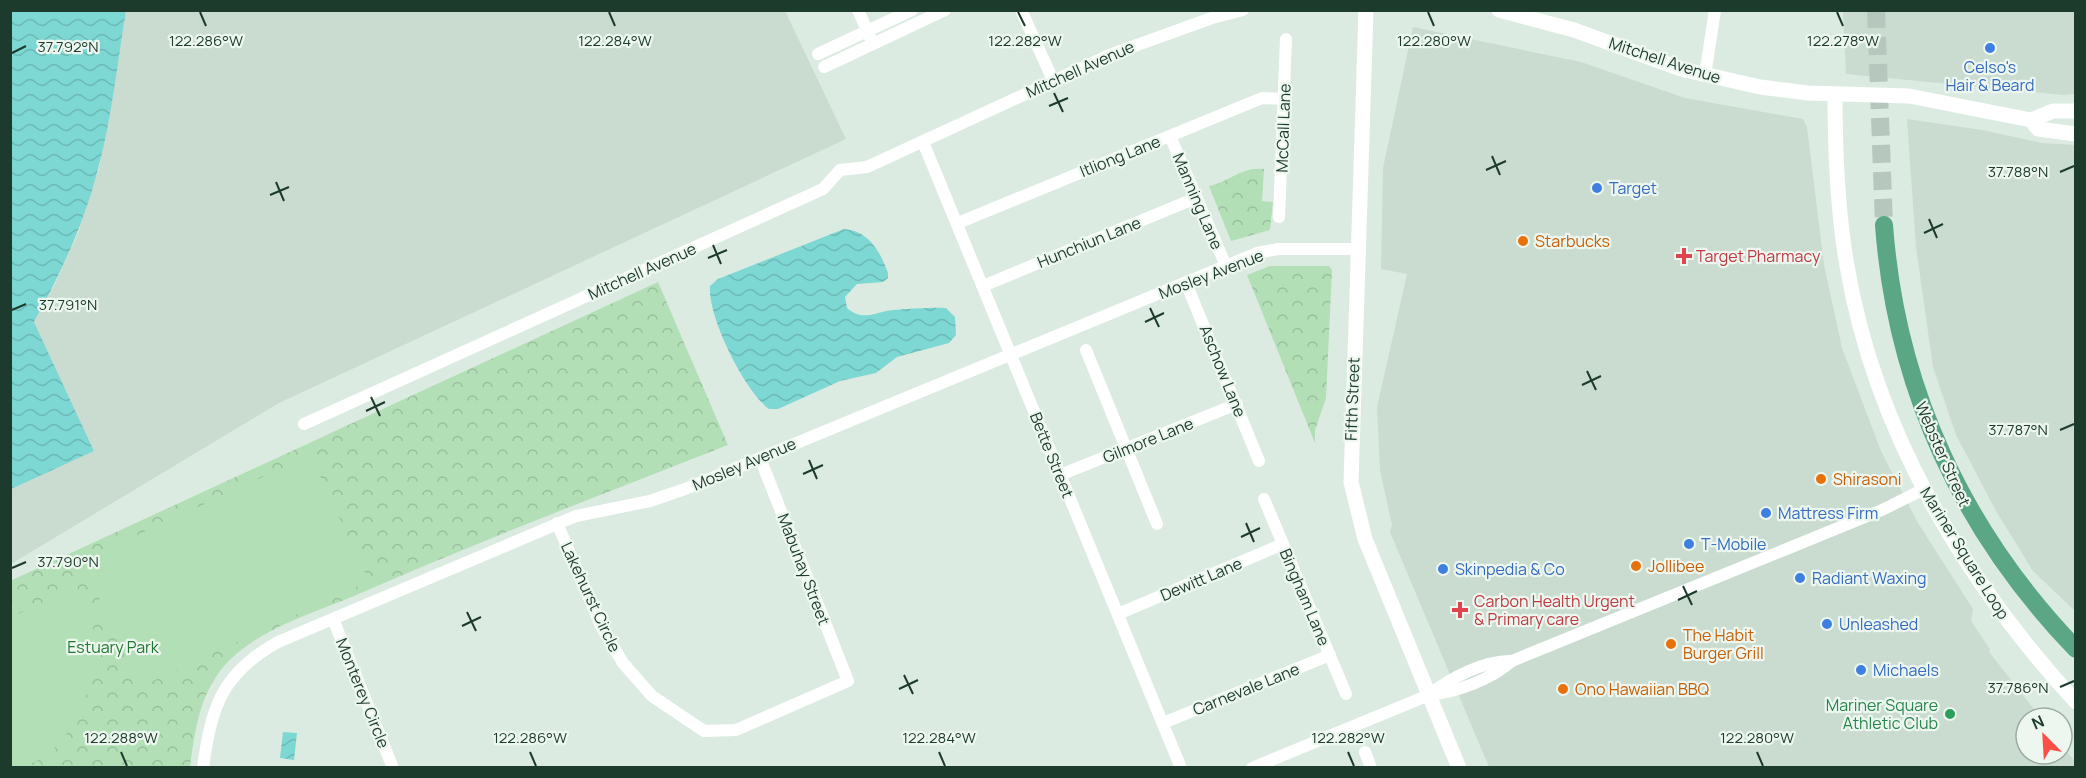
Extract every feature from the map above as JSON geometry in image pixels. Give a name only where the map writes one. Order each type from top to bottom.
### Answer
[{"type":"main road","name":"Webster Street","points":[[1884,225],[1891,290],[1904,353],[1941,457],[1971,514],[2003,564],[2034,603],[2076,649]]},
{"type":"street","points":[[858,10],[873,44]]},
{"type":"street","points":[[818,54],[912,10]]},
{"type":"street","points":[[824,67],[945,10]]},
{"type":"street","points":[[1020,10],[1053,80]]},
{"type":"street","name":"Mitchell Avenue","points":[[304,424],[823,189],[840,170],[867,167],[1053,80],[1142,42],[1243,10]]},
{"type":"street","name":"Fifth Street","points":[[1366,10],[1350,463],[1354,499],[1365,539],[1459,768]]},
{"type":"street","name":"Mitchell Avenue","points":[[1499,10],[1574,30],[1705,75],[1785,91],[1835,95]]},
{"type":"street","points":[[1705,75],[1715,10]]},
{"type":"street","name":"McCall Lane","points":[[1279,217],[1286,39]]},
{"type":"street","points":[[1835,95],[1879,94],[1934,99],[2031,120],[2053,111],[2076,111]]},
{"type":"street","name":"Mariner Square Loop","points":[[1835,95],[1838,201],[1853,294],[1868,353],[1888,411],[1924,489],[1955,543],[2023,642],[2074,704]]},
{"type":"street","name":"Itliong Lane","points":[[958,223],[1262,98],[1284,99]]},
{"type":"street","points":[[2031,120],[2038,129],[2076,134]]},
{"type":"street","name":"Manning Lane","points":[[1170,136],[1226,266]]},
{"type":"street","name":"Bette Street","points":[[923,142],[1181,768]]},
{"type":"street","name":"Hunchiun Lane","points":[[982,286],[1196,198]]},
{"type":"street","name":"Mosley Avenue","points":[[203,768],[210,719],[224,688],[234,675],[261,651],[557,523],[598,510],[669,495],[1257,253],[1278,249],[1357,249]]},
{"type":"street","name":"Aschow Lane","points":[[1186,283],[1259,461]]},
{"type":"street","points":[[1086,350],[1157,524]]},
{"type":"street","name":"Gilmore Lane","points":[[1060,475],[1237,404]]},
{"type":"street","name":"Mabuhay Street","points":[[760,458],[848,681]]},
{"type":"street","points":[[1252,768],[1429,695],[1453,691],[1501,671],[1512,661],[1882,510],[1924,489]]},
{"type":"street","name":"Bingham Lane","points":[[1264,499],[1346,694]]},
{"type":"street","name":"Lakehurst Circle","points":[[557,523],[601,626],[623,663],[652,696],[704,731],[736,730],[848,681]]},
{"type":"street","name":"Dewitt Lane","points":[[1118,614],[1283,544]]},
{"type":"street","name":"Monterey Circle","points":[[333,619],[393,768]]},
{"type":"street","name":"Carnevale Lane","points":[[1163,723],[1330,655]]},
{"type":"street","points":[[1365,752],[1371,768]]},
{"type":"shaded area","points":[[126,11],[785,11],[846,139],[279,403],[11,564],[10,489],[94,451],[34,322],[56,282],[78,233],[99,168]]},
{"type":"shaded area","points":[[1843,11],[2075,11],[2075,94],[2063,95],[1846,74]]},
{"type":"shaded area","points":[[1413,27],[1581,62],[1685,98],[1803,119],[1807,127],[1824,265],[1842,348],[1881,451],[1918,523],[1973,609],[1971,621],[1990,649],[1989,652],[2032,706],[2014,706],[2014,766],[2074,766],[2074,761],[2075,767],[1489,767],[1390,532],[1392,525],[1380,470],[1377,407],[1407,274],[1381,269],[1383,168]]},
{"type":"shaded area","points":[[1907,119],[1982,130],[2042,143],[2075,145],[2075,611],[2033,571],[1996,511],[1956,435],[1933,367],[1916,247]]},
{"type":"green space","points":[[1264,169],[1262,201],[1273,202],[1270,230],[1231,241],[1209,186],[1242,172]]},
{"type":"green space","points":[[1270,266],[1329,266],[1332,270],[1326,398],[1315,430],[1315,443],[1247,275]]},
{"type":"green space","name":"Estuary Park","points":[[658,282],[728,445],[493,537],[284,624],[251,642],[224,666],[209,689],[200,714],[190,767],[11,767],[10,581]]},
{"type":"green space","points":[[310,455],[369,581],[140,687],[82,561]]},
{"type":"green space","points":[[77,587],[89,615],[95,645],[90,684],[83,704],[61,741],[47,755],[30,764],[11,767],[11,617]]},
{"type":"water","points":[[10,11],[126,11],[107,130],[92,189],[71,248],[34,322],[94,451],[11,489]]},
{"type":"water","points":[[844,229],[860,234],[872,243],[888,273],[888,278],[883,282],[857,284],[845,297],[847,308],[858,314],[869,315],[893,310],[946,308],[955,317],[956,335],[949,343],[897,357],[876,373],[840,381],[778,409],[769,409],[749,387],[729,352],[715,315],[710,286],[718,279]]},
{"type":"water","points":[[283,732],[297,733],[294,760],[280,758]]},
{"type":"tunnel","points":[[1876,10],[1884,225]]},
{"type":"place","name":"Celso's Hair & Beard","points":[[1990,48]]},
{"type":"place","name":"Target","points":[[1597,188]]},
{"type":"place","name":"Starbucks","points":[[1523,241]]},
{"type":"place","name":"Target Pharmacy","points":[[1684,256]]},
{"type":"place","name":"Shirasoni","points":[[1821,479]]},
{"type":"place","name":"Mattress Firm","points":[[1766,513]]},
{"type":"place","name":"T-Mobile","points":[[1689,544]]},
{"type":"place","name":"Jollibee","points":[[1636,566]]},
{"type":"place","name":"Skinpedia & Co","points":[[1443,569]]},
{"type":"place","name":"Radiant Waxing","points":[[1800,578]]},
{"type":"place","name":"Carbon Health Urgent & Primary care","points":[[1460,610]]},
{"type":"place","name":"Unleashed","points":[[1827,624]]},
{"type":"place","name":"The Habit Burger Grill","points":[[1671,644]]},
{"type":"place","name":"Michaels","points":[[1861,670]]},
{"type":"place","name":"Ono Hawaiian BBQ","points":[[1563,689]]},
{"type":"place","name":"Mariner Square Athletic Club","points":[[1950,714]]}]
